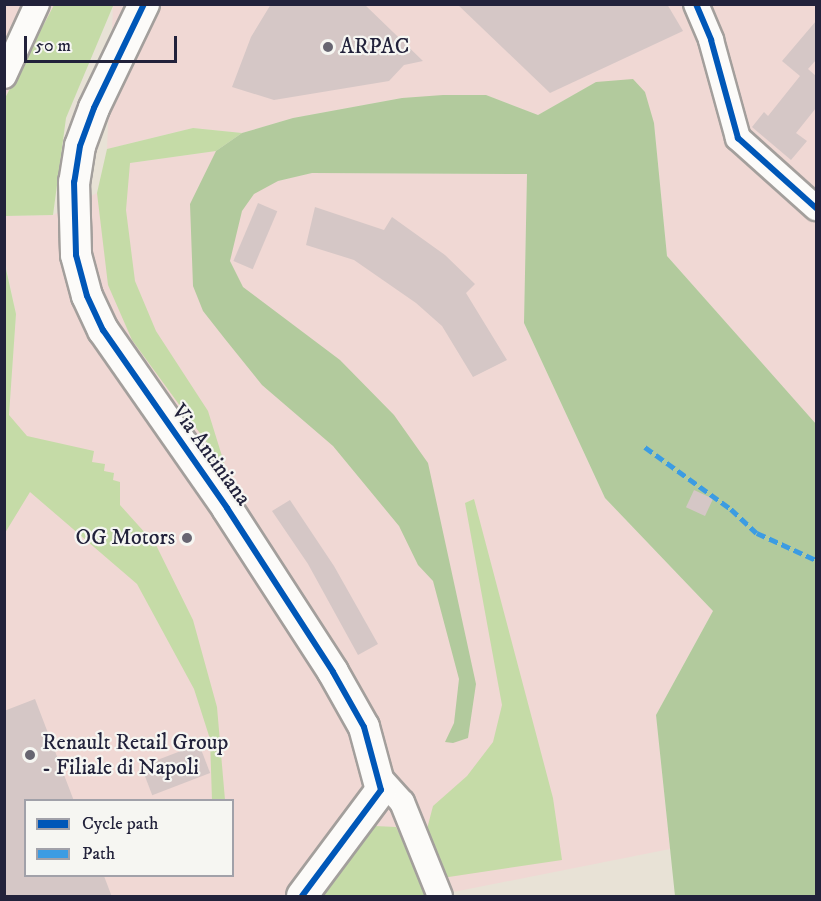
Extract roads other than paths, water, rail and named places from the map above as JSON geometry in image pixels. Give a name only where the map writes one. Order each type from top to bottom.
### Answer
[{"type":"street","points":[[4,76],[37,4]]},
{"type":"street","name":"Via Antiniana","points":[[144,4],[94,108],[80,146],[73,232],[87,296],[103,330],[227,508],[333,672],[364,727],[381,779]]},
{"type":"street","points":[[696,4],[711,40],[738,138],[816,208]]},
{"type":"street","points":[[302,897],[377,798],[381,779]]},
{"type":"street","points":[[381,779],[402,802],[440,897]]},
{"type":"place","name":"ARPAC","points":[[328,47]]},
{"type":"place","name":"OG Motors","points":[[187,538]]},
{"type":"place","name":"Renault Retail Group - Filiale di Napoli","points":[[30,755]]}]
